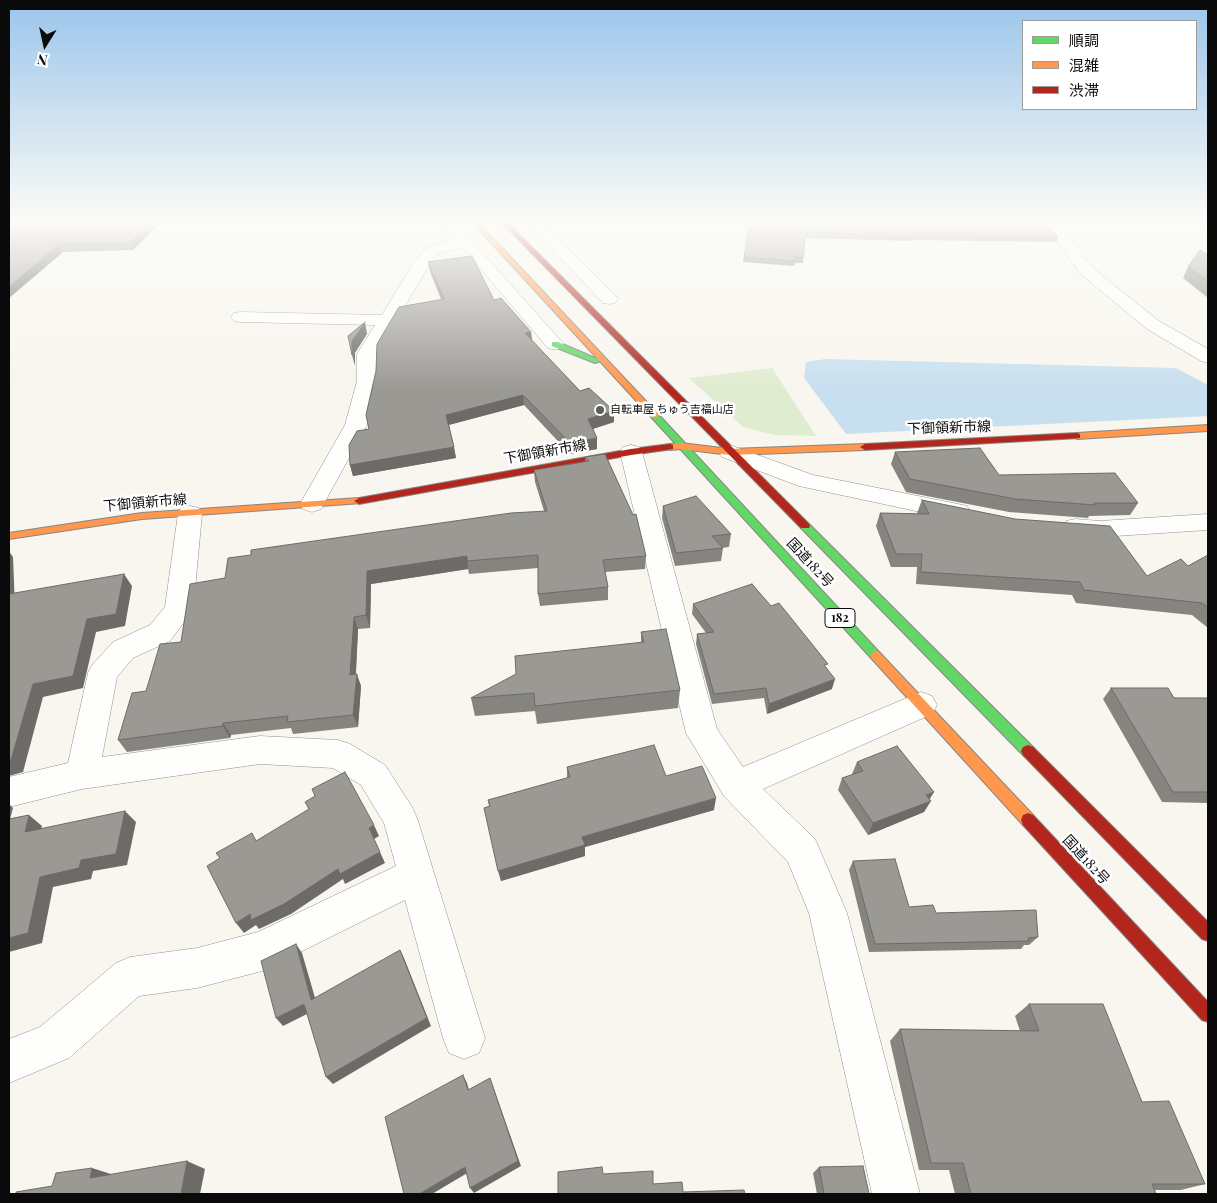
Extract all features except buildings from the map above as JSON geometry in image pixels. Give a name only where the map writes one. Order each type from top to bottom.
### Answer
[{"type":"main road","name":"国道182号","points":[[524,276],[1208,1014]]},
{"type":"main road","name":"国道182号","points":[[557,276],[1208,933]]},
{"type":"main road","points":[[612,307],[627,347]]},
{"type":"main road","points":[[555,344],[604,363]]},
{"type":"main road","name":"下御領新市線","points":[[9,536],[142,516],[356,502],[631,452],[681,446],[730,452],[1002,441],[1208,428]]},
{"type":"street","points":[[312,504],[356,425],[367,381],[367,354],[414,276]]},
{"type":"street","points":[[496,276],[555,344]]},
{"type":"street","points":[[584,276],[612,307]]},
{"type":"street","points":[[1093,276],[1153,325],[1208,357]]},
{"type":"street","points":[[240,317],[388,320]]},
{"type":"street","points":[[631,452],[702,733],[736,785],[802,851],[828,912],[896,1194]]},
{"type":"street","points":[[730,452],[807,482],[980,516]]},
{"type":"street","points":[[82,774],[103,673],[123,650],[160,633],[179,610],[190,514]]},
{"type":"street","points":[[1055,525],[1100,529],[1208,522]]},
{"type":"street","points":[[736,785],[921,705]]},
{"type":"street","points":[[9,792],[82,774],[260,750],[338,754],[373,775],[400,818],[464,1038]]},
{"type":"street","points":[[9,1061],[54,1043],[130,977],[197,968],[262,951],[416,875]]},
{"type":"green space","points":[[772,368],[816,436],[775,435],[743,427],[689,378]]},
{"type":"water","points":[[825,359],[1176,368],[1208,385],[1208,416],[846,434],[804,378],[806,362]]},
{"type":"traffic: fast","points":[[555,344],[598,361]]},
{"type":"traffic: fast","points":[[655,416],[876,656]]},
{"type":"traffic: fast","points":[[805,526],[1028,751]]},
{"type":"traffic: slow","points":[[525,276],[655,416]]},
{"type":"traffic: slow","points":[[1077,436],[1208,428]]},
{"type":"traffic: slow","points":[[670,447],[681,446],[730,452],[865,447]]},
{"type":"traffic: slow","points":[[9,536],[142,516],[359,501]]},
{"type":"traffic: slow","points":[[876,656],[1028,820]]},
{"type":"traffic: jam","points":[[558,276],[805,526]]},
{"type":"traffic: jam","points":[[865,447],[1077,436]]},
{"type":"traffic: jam","points":[[359,501],[631,452],[670,447]]},
{"type":"traffic: jam","points":[[1028,751],[1208,933]]},
{"type":"traffic: jam","points":[[1028,820],[1208,1014]]},
{"type":"place","name":"自転車屋 ちゅう吉福山店","points":[[600,410]]}]
